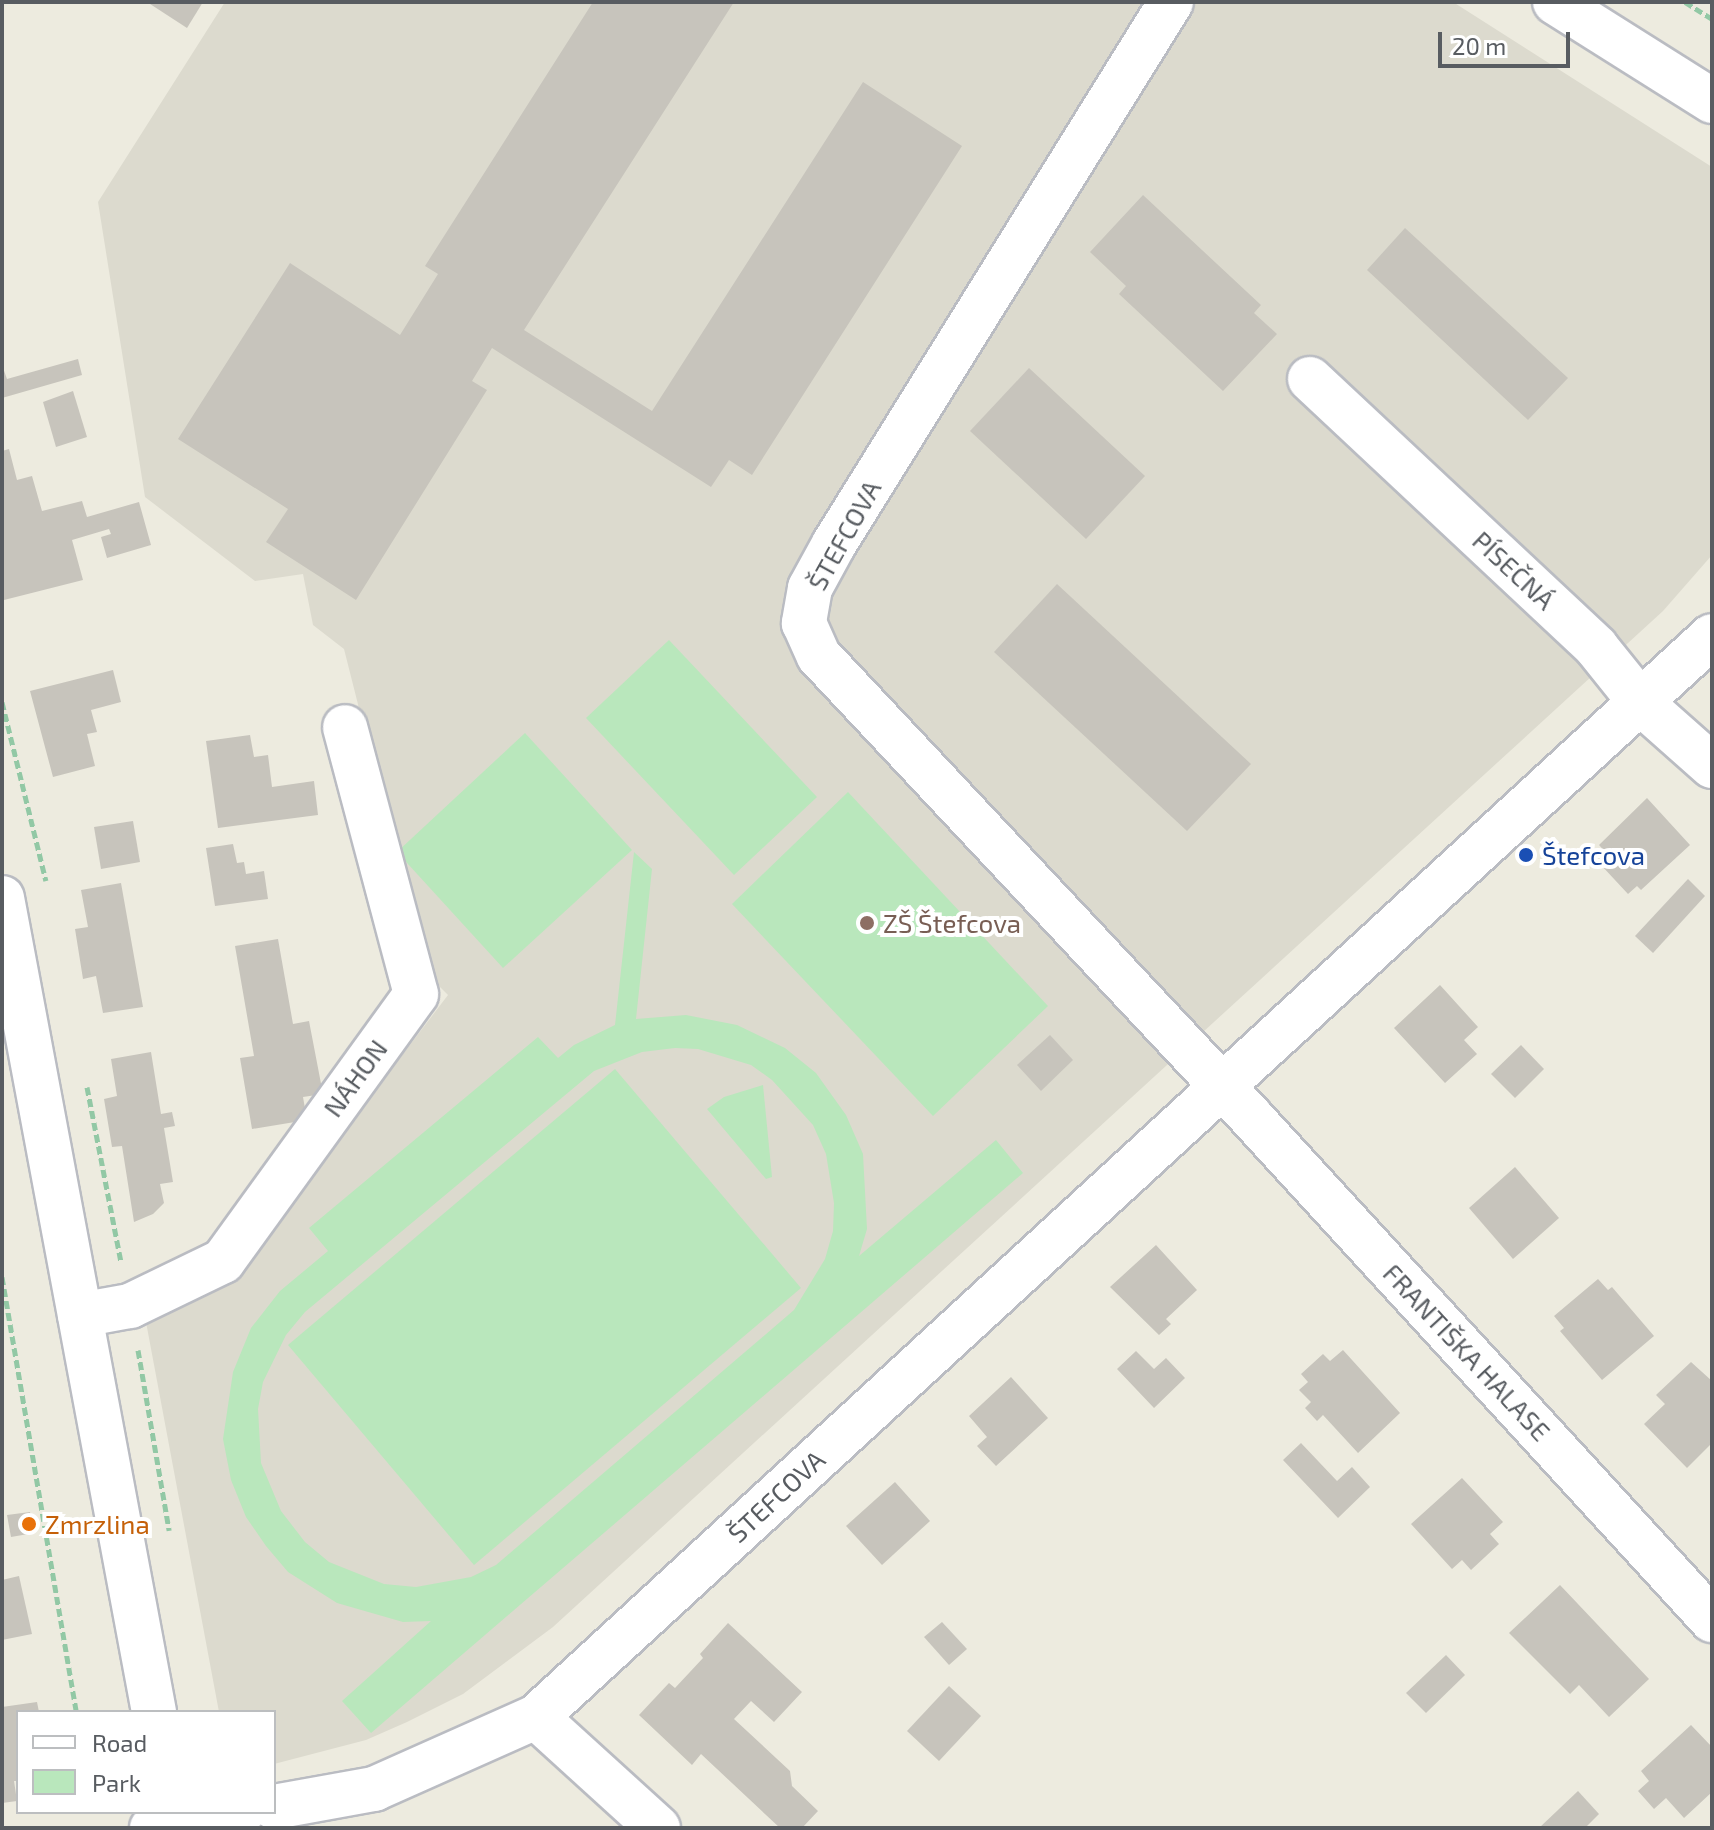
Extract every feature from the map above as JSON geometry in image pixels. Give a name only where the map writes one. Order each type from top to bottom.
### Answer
[{"type":"street","name":"ŠTEFCOVA","points":[[1171,2],[834,544],[810,588],[804,623],[819,656],[1220,1085]]},
{"type":"street","points":[[1555,2],[1712,101]]},
{"type":"street","name":"PÍSEČNÁ","points":[[1310,379],[1596,647],[1641,703],[1712,766]]},
{"type":"street","name":"ŠTEFCOVA","points":[[276,1807],[374,1789],[536,1717],[1712,636]]},
{"type":"street","name":"NÁHON","points":[[80,1315],[130,1306],[223,1261],[416,994],[345,727]]},
{"type":"street","points":[[2,898],[154,1710]]},
{"type":"street","name":"FRANTIŠKA HALASE","points":[[1220,1085],[1712,1620]]},
{"type":"street","points":[[536,1717],[658,1828]]},
{"type":"street","points":[[169,1823],[230,1814]]},
{"type":"path","points":[[1685,2],[1712,19]]},
{"type":"path","points":[[2,1277],[76,1710]]},
{"type":"shaded area","name":"ZŠ Štefcova","points":[[225,2],[1453,2],[1712,167],[1712,555],[1663,611],[553,1627],[463,1694],[407,1722],[366,1740],[276,1763],[276,1710],[219,1710],[146,1322],[237,1272],[448,995],[426,973],[344,649],[313,625],[303,574],[255,581],[145,497],[98,202]]},
{"type":"green space","points":[[669,640],[817,797],[734,875],[586,718]]},
{"type":"green space","points":[[525,733],[632,850],[503,968],[397,852]]},
{"type":"green space","points":[[848,792],[1048,1006],[933,1116],[732,904]]},
{"type":"green space","points":[[634,852],[652,869],[636,1019],[686,1015],[737,1025],[785,1048],[816,1073],[846,1115],[863,1154],[867,1229],[859,1256],[996,1140],[1023,1173],[371,1733],[342,1701],[431,1621],[403,1622],[337,1603],[288,1572],[266,1546],[246,1517],[231,1480],[223,1439],[233,1372],[251,1328],[280,1291],[328,1251],[309,1228],[538,1037],[558,1058],[574,1045],[615,1025]],"holes":[[[698,1049],[751,1065],[772,1080],[813,1125],[826,1154],[834,1203],[833,1231],[825,1259],[794,1310],[496,1565],[471,1577],[416,1587],[384,1584],[329,1562],[305,1542],[281,1511],[261,1463],[258,1409],[263,1382],[286,1335],[305,1312],[594,1071],[642,1052]]]},
{"type":"green space","points":[[615,1069],[801,1288],[474,1565],[288,1345]]},
{"type":"green space","points":[[763,1085],[772,1177],[766,1179],[707,1109],[724,1097]]},
{"type":"building","points":[[147,2],[203,2],[187,28]]},
{"type":"building","points":[[593,2],[734,2],[524,330],[652,411],[863,82],[962,146],[752,475],[729,460],[711,487],[492,348],[472,381],[487,390],[356,600],[266,542],[288,509],[178,439],[290,263],[400,335],[438,274],[425,266]]},
{"type":"building","points":[[1143,195],[1261,305],[1254,313],[1277,334],[1223,391],[1119,294],[1126,286],[1090,252]]},
{"type":"building","points":[[1405,228],[1568,378],[1528,420],[1367,270]]},
{"type":"building","points":[[78,359],[82,375],[2,398],[2,365],[7,379]]},
{"type":"building","points":[[1029,368],[1145,476],[1086,539],[970,431]]},
{"type":"building","points":[[73,391],[87,437],[56,447],[43,402]]},
{"type":"building","points":[[9,449],[17,480],[32,476],[42,511],[82,501],[87,517],[139,502],[151,545],[107,558],[101,537],[111,534],[109,529],[72,540],[83,580],[4,600],[2,451]]},
{"type":"building","points":[[1057,584],[1251,764],[1187,831],[994,652]]},
{"type":"building","points":[[113,670],[121,702],[91,710],[97,732],[87,734],[95,766],[53,777],[30,691]]},
{"type":"building","points":[[250,735],[254,757],[268,755],[272,787],[314,781],[318,815],[218,828],[206,741]]},
{"type":"building","points":[[1647,798],[1690,845],[1641,890],[1637,886],[1628,894],[1601,865],[1610,857],[1599,845]]},
{"type":"building","points":[[133,821],[140,862],[101,869],[94,827]]},
{"type":"building","points":[[233,844],[237,863],[244,862],[246,874],[264,871],[268,899],[215,906],[206,848]]},
{"type":"building","points":[[1688,879],[1705,896],[1653,953],[1635,936]]},
{"type":"building","points":[[121,883],[143,1007],[103,1013],[96,976],[83,979],[75,929],[88,927],[81,890]]},
{"type":"building","points":[[278,939],[293,1024],[309,1021],[323,1094],[303,1097],[307,1120],[252,1129],[240,1058],[254,1056],[235,946]]},
{"type":"building","points":[[1440,985],[1478,1027],[1464,1040],[1477,1054],[1445,1083],[1394,1028]]},
{"type":"building","points":[[1050,1035],[1073,1060],[1041,1091],[1017,1065]]},
{"type":"building","points":[[1521,1045],[1544,1069],[1515,1098],[1491,1074]]},
{"type":"building","points":[[151,1052],[161,1114],[172,1112],[175,1126],[164,1128],[173,1182],[160,1184],[164,1203],[153,1214],[134,1222],[122,1146],[112,1147],[104,1099],[117,1096],[111,1059]]},
{"type":"building","points":[[1515,1167],[1559,1218],[1513,1259],[1469,1208]]},
{"type":"building","points":[[1156,1245],[1197,1290],[1166,1319],[1171,1324],[1159,1335],[1110,1287]]},
{"type":"building","points":[[1598,1279],[1608,1290],[1612,1287],[1654,1336],[1602,1380],[1560,1331],[1564,1328],[1554,1316]]},
{"type":"building","points":[[1343,1350],[1400,1413],[1358,1453],[1323,1415],[1317,1421],[1305,1408],[1311,1402],[1299,1390],[1308,1382],[1301,1374],[1323,1354],[1330,1361]]},
{"type":"building","points":[[1136,1351],[1154,1369],[1166,1358],[1185,1378],[1154,1408],[1117,1369]]},
{"type":"building","points":[[1691,1362],[1712,1381],[1712,1443],[1687,1468],[1644,1424],[1665,1404],[1656,1395]]},
{"type":"building","points":[[1011,1377],[1048,1418],[996,1466],[977,1446],[987,1437],[969,1416]]},
{"type":"building","points":[[1301,1443],[1337,1481],[1352,1467],[1370,1487],[1338,1518],[1283,1460]]},
{"type":"building","points":[[1462,1478],[1503,1522],[1490,1534],[1499,1544],[1471,1570],[1462,1560],[1452,1569],[1411,1524]]},
{"type":"building","points":[[895,1482],[930,1521],[882,1565],[846,1526]]},
{"type":"building","points":[[30,1512],[34,1533],[11,1537],[7,1515]]},
{"type":"building","points":[[19,1576],[32,1634],[2,1640],[2,1580]]},
{"type":"building","points":[[1560,1585],[1649,1679],[1609,1717],[1579,1685],[1570,1694],[1509,1633]]},
{"type":"building","points":[[942,1622],[967,1649],[949,1665],[924,1637]]},
{"type":"building","points":[[728,1623],[802,1692],[774,1722],[751,1701],[734,1719],[790,1771],[792,1786],[818,1811],[802,1828],[780,1828],[701,1754],[692,1765],[639,1715],[669,1683],[675,1688],[703,1658],[700,1654]]},
{"type":"building","points":[[1446,1655],[1465,1675],[1426,1713],[1406,1693]]},
{"type":"building","points":[[949,1686],[981,1716],[939,1761],[907,1731]]},
{"type":"building","points":[[37,1702],[39,1710],[16,1710],[16,1801],[2,1803],[2,1707]]},
{"type":"building","points":[[1691,1725],[1712,1747],[1712,1792],[1684,1818],[1666,1798],[1654,1809],[1638,1791],[1649,1781],[1641,1771]]},
{"type":"building","points":[[1578,1791],[1599,1814],[1585,1828],[1539,1828]]},
{"type":"place","name":"Štefcova","points":[[1526,855]]},
{"type":"place","name":"ZŠ Štefcova","points":[[867,923]]},
{"type":"place","name":"Zmrzlina","points":[[29,1524]]}]
